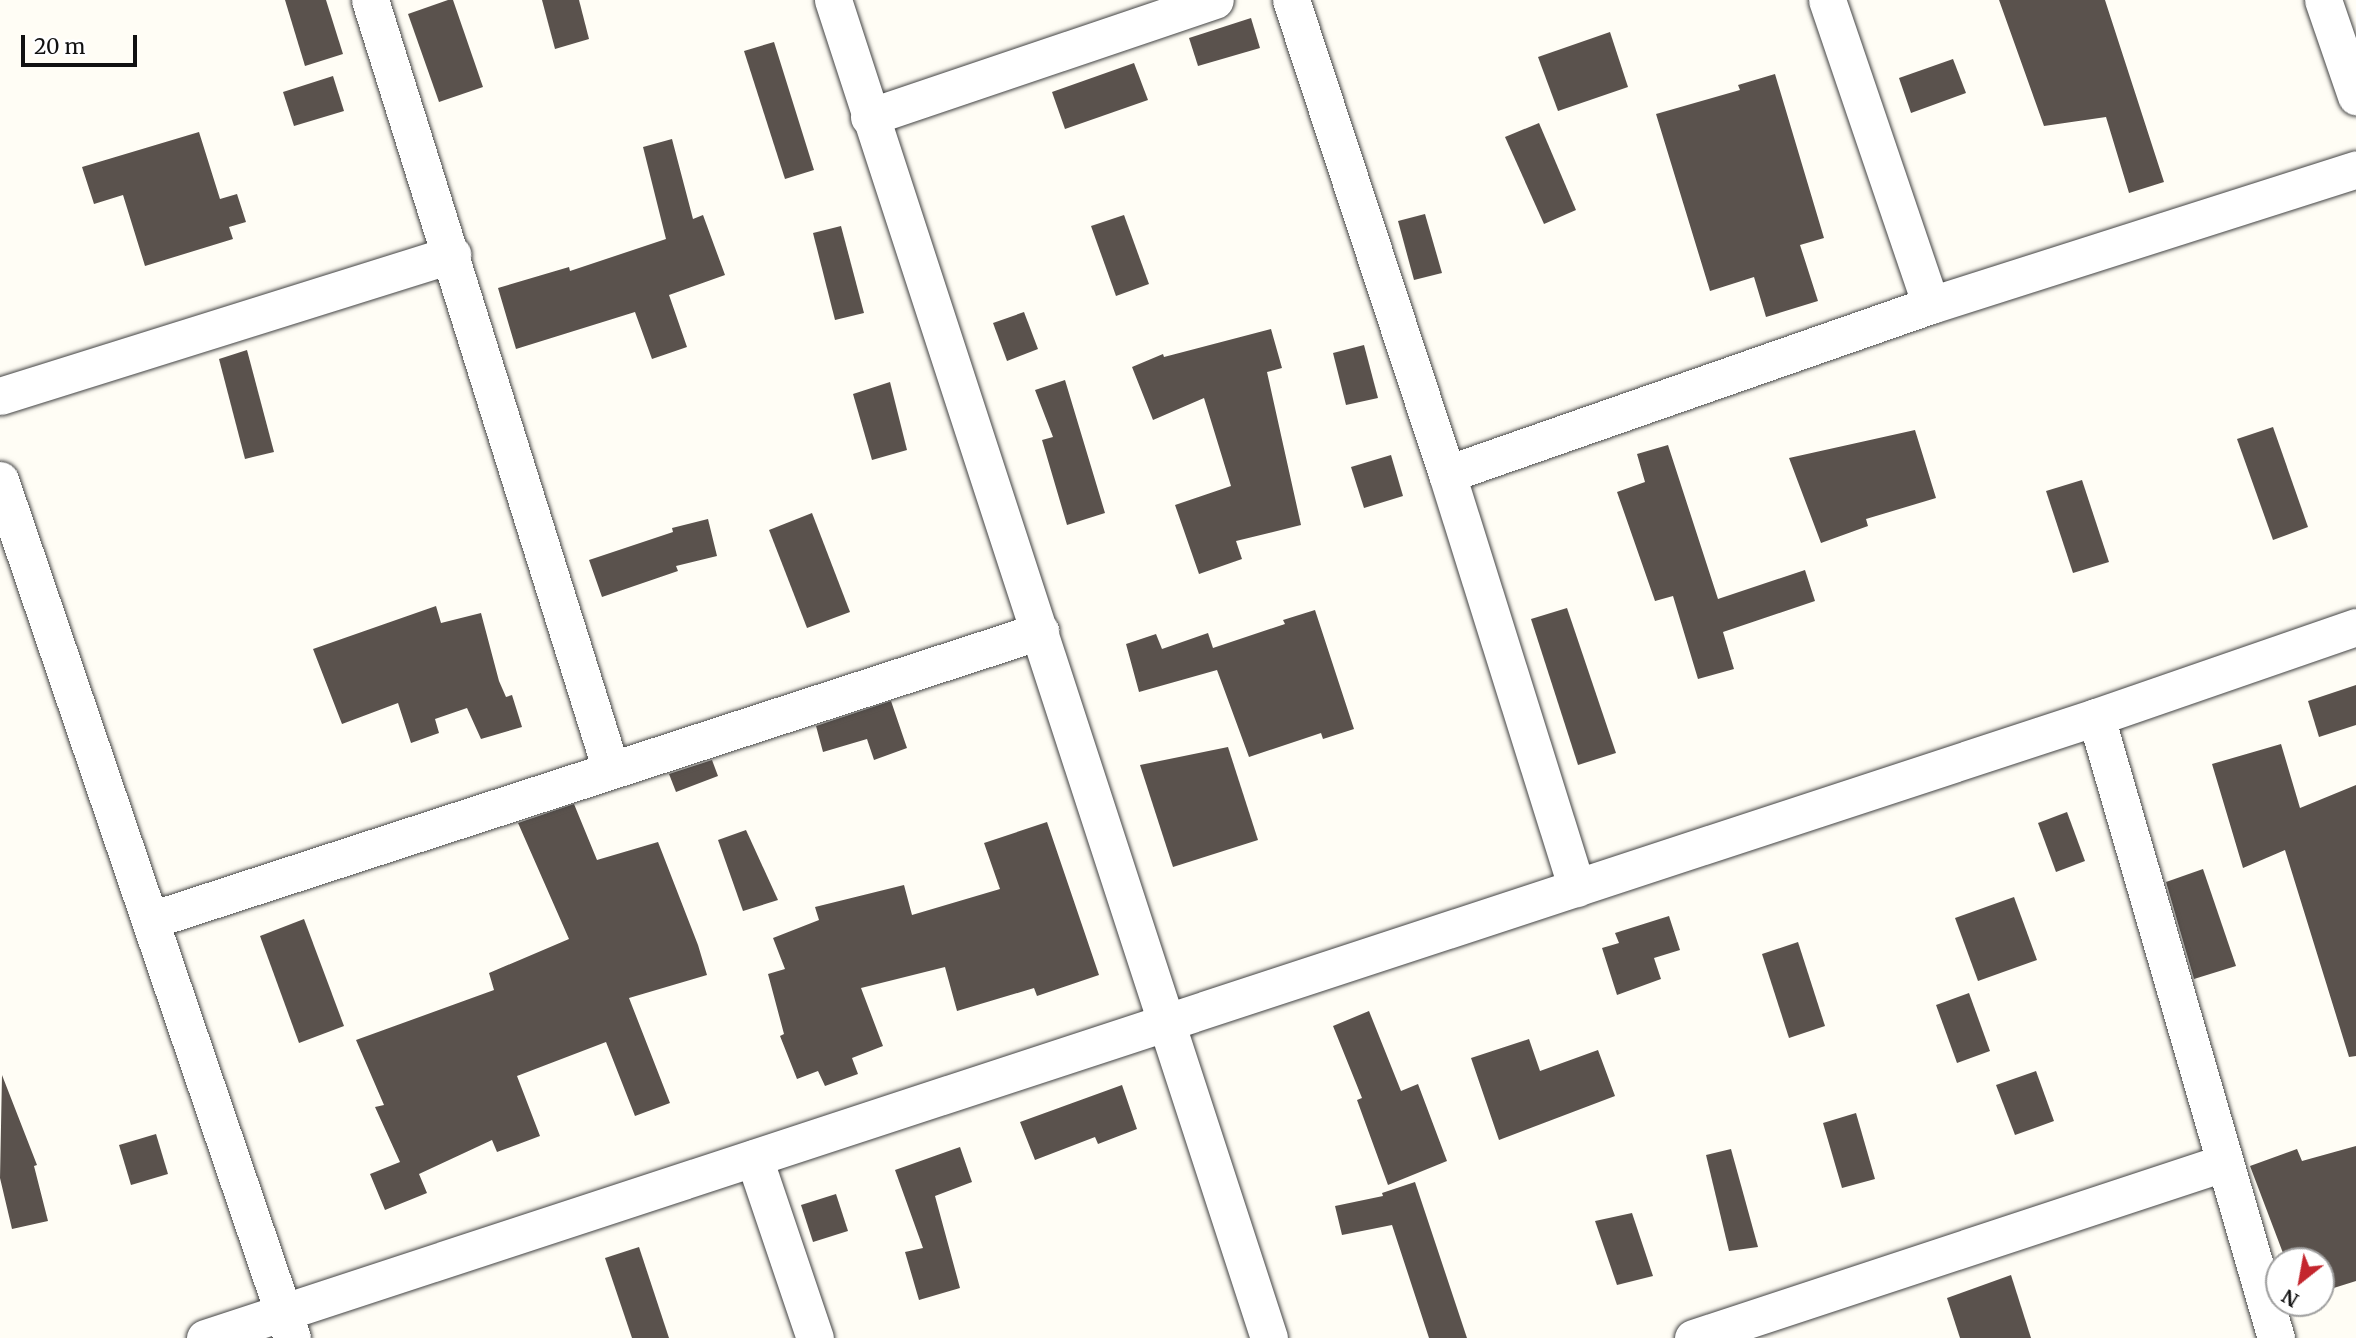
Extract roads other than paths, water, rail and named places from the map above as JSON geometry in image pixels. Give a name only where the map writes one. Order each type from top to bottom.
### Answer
[{"type":"street","points":[[370,0],[452,254],[611,770]]},
{"type":"street","points":[[833,0],[869,117],[1169,1022],[1269,1338]]},
{"type":"street","points":[[869,117],[1215,0]]},
{"type":"street","points":[[1291,0],[1447,474],[1577,888]]},
{"type":"street","points":[[1827,0],[1931,304]]},
{"type":"street","points":[[2323,0],[2356,96]]},
{"type":"street","points":[[1447,474],[1931,304],[2356,169]]},
{"type":"street","points":[[0,396],[452,254]]},
{"type":"street","points":[[0,480],[288,1325]]},
{"type":"street","points":[[205,1338],[288,1325],[754,1158],[2096,717],[2356,626]]},
{"type":"street","points":[[151,920],[1040,631]]},
{"type":"street","points":[[2096,717],[2223,1163],[2276,1338]]},
{"type":"street","points":[[754,1158],[814,1338]]},
{"type":"street","points":[[1693,1338],[1750,1329],[2223,1163]]}]
